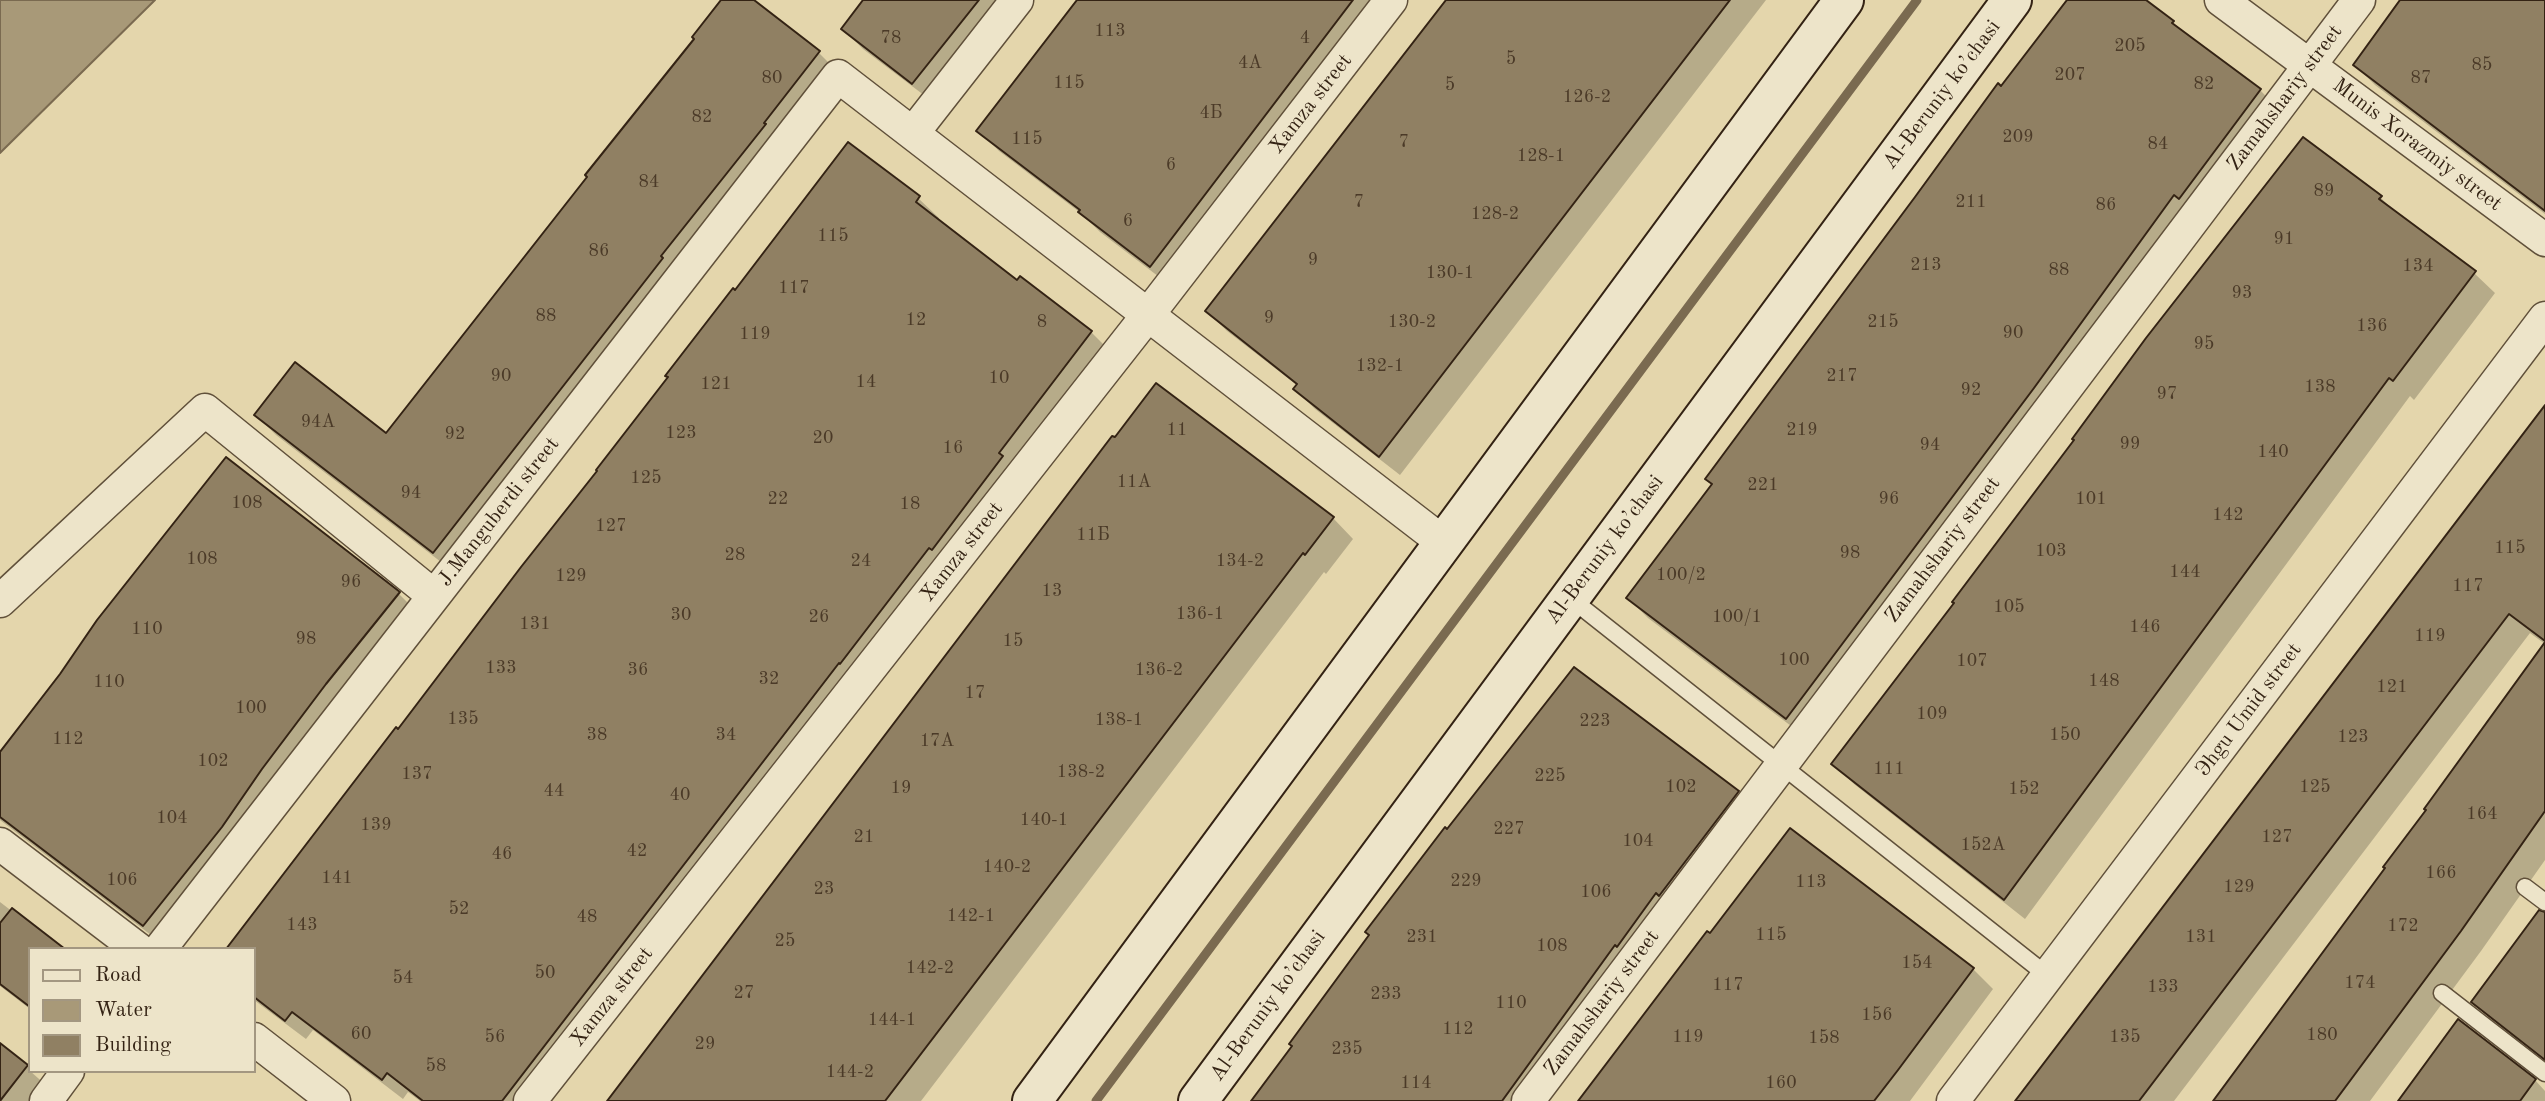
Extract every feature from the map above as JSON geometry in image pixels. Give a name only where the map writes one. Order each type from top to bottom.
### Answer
[{"type":"main road","points":[[1032,1101],[1844,0]]},
{"type":"main road","name":"Al-Beruniy ko’chasi","points":[[1198,1101],[2012,0]]},
{"type":"street","points":[[1017,0],[913,133],[1444,543]]},
{"type":"street","name":"Xamza street","points":[[530,1101],[1147,316],[1391,0]]},
{"type":"street","name":"Munis Xorazmiy street","points":[[2221,0],[2545,240]]},
{"type":"street","name":"Zamahshariy street","points":[[1528,1101],[2359,0]]},
{"type":"street","name":"J.Manguberdi street","points":[[162,947],[838,76],[913,133]]},
{"type":"street","name":"Эhgu Umid street","points":[[1953,1101],[2545,318]]},
{"type":"street","points":[[0,601],[205,410],[434,596]]},
{"type":"street","points":[[0,844],[135,947]]},
{"type":"street","points":[[256,1040],[334,1101]]},
{"type":"street","points":[[46,1101],[67,1073]]},
{"type":"lane","points":[[1570,597],[2048,976]]},
{"type":"lane","points":[[2525,887],[2545,902]]},
{"type":"lane","points":[[2442,993],[2545,1073]]},
{"type":"water","points":[[0,0],[155,0],[0,153]]},
{"type":"building","points":[[721,0],[754,0],[820,51],[433,553],[254,415],[295,362],[386,433],[587,177],[585,175],[694,39],[692,37]]},
{"type":"building","points":[[863,0],[979,0],[912,84],[841,29]]},
{"type":"building","points":[[1077,0],[1353,0],[1150,267],[976,131]]},
{"type":"building","points":[[1446,0],[1730,0],[1379,457],[1293,389],[1297,384],[1205,311]]},
{"type":"building","points":[[2067,0],[2146,0],[2174,21],[2172,23],[2261,89],[2179,199],[2174,195],[2034,388],[1786,719],[1626,598],[1712,484],[1705,479],[1998,83],[2001,86]]},
{"type":"building","points":[[2400,0],[2545,0],[2545,211],[2353,65]]},
{"type":"building","points":[[2303,137],[2382,196],[2379,199],[2476,271],[2393,381],[2389,378],[2004,900],[1831,764],[1954,603],[1952,602],[2074,440],[2072,439],[2146,338]]},
{"type":"building","points":[[848,142],[920,196],[916,202],[1017,280],[1020,276],[1092,331],[999,453],[1003,456],[932,550],[929,548],[839,663],[502,1101],[423,1101],[387,1073],[382,1080],[292,1012],[285,1021],[256,999],[256,947],[228,947],[597,471],[733,288],[735,290]]},
{"type":"building","points":[[1156,383],[1334,517],[1305,555],[1303,553],[885,1101],[607,1101],[1112,436],[1115,437]]},
{"type":"building","points":[[2545,405],[2545,641],[2509,614],[2139,1101],[2015,1101]]},
{"type":"building","points":[[226,457],[400,592],[326,684],[222,827],[143,926],[0,817],[0,752],[60,674],[97,620]]},
{"type":"building","points":[[2545,642],[2545,811],[2461,931],[2335,1101],[2213,1101],[2385,868],[2383,867],[2426,810],[2424,809]]},
{"type":"building","points":[[1574,667],[1739,791],[1659,896],[1656,893],[1617,947],[1615,945],[1502,1101],[1251,1101],[1369,935],[1365,932],[1445,827],[1447,829]]},
{"type":"building","points":[[1790,828],[1974,968],[1874,1101],[1578,1101],[1707,931],[1710,933]]},
{"type":"building","points":[[12,908],[62,947],[28,947],[28,1005],[0,984],[0,923]]},
{"type":"building","points":[[2539,910],[2545,912],[2545,1060],[2471,1002]]},
{"type":"building","points":[[2458,1019],[2536,1079],[2520,1101],[2398,1101]]},
{"type":"building","points":[[0,1043],[28,1065],[0,1101]]},
{"type":"waterway","points":[[1096,1101],[1917,0]]}]
